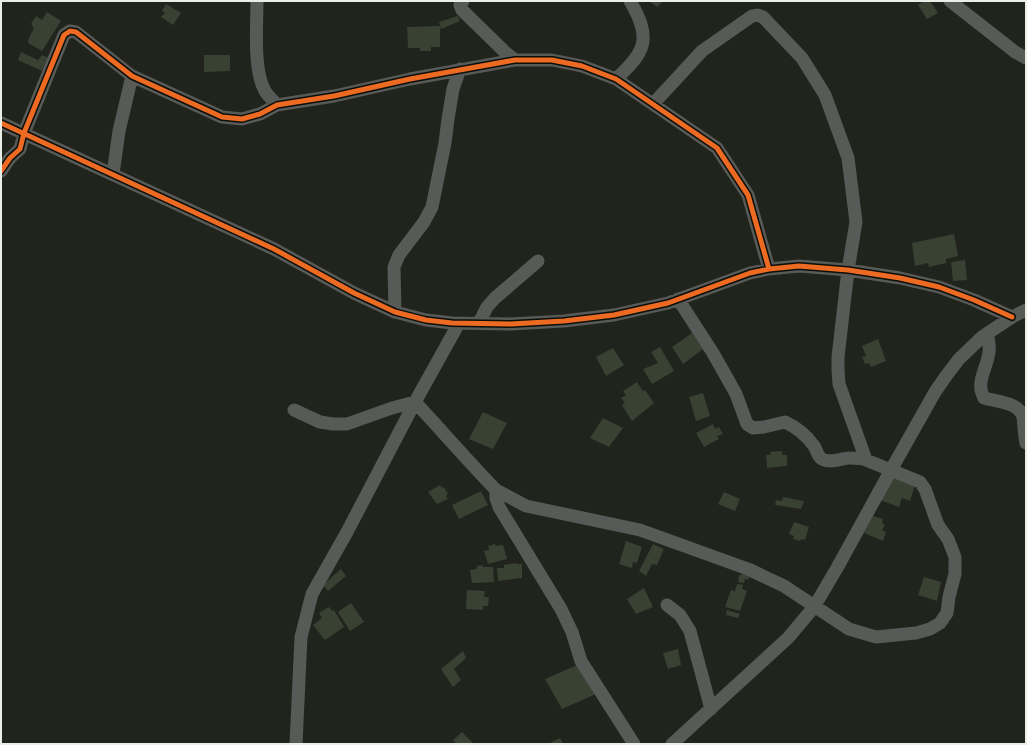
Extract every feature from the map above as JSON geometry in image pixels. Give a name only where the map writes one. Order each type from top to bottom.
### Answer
[{"type":"street","points":[[257,1],[257,51],[259,75],[264,90],[277,105]]},
{"type":"street","points":[[463,1],[460,5],[462,10],[515,60]]},
{"type":"street","points":[[616,79],[631,66],[640,52],[644,40],[642,28],[636,11],[630,1]]},
{"type":"street","points":[[950,1],[1015,52],[1026,58]]},
{"type":"street","points":[[653,104],[702,50],[752,16],[757,15],[763,17],[802,58],[825,95],[848,158],[856,222],[848,270],[838,357],[839,384],[866,460]]},
{"type":"street","points":[[1,171],[10,158],[20,149],[24,133],[64,35],[70,31],[76,32],[132,76],[222,117],[242,119],[260,114],[277,105],[334,96],[460,69],[515,60],[552,60],[582,66],[616,79],[717,148],[748,195],[769,269]]},
{"type":"street","points":[[395,312],[394,268],[399,254],[424,222],[432,207],[445,143],[453,89],[460,69]]},
{"type":"street","points":[[112,174],[119,131],[132,76]]},
{"type":"street","points":[[1,123],[274,249],[354,293],[395,312],[426,320],[459,323],[511,324],[564,321],[614,315],[668,303],[750,273],[769,269],[798,266],[848,270],[900,278],[939,287],[974,300],[1012,317]]},
{"type":"street","points":[[479,323],[487,307],[495,298],[538,261]]},
{"type":"street","points":[[415,402],[440,428],[465,459],[496,490],[526,506],[640,530],[748,569],[784,586],[850,629],[876,637],[930,629],[940,623],[947,613],[949,597],[955,574],[955,557],[948,539],[938,525],[925,489],[920,482],[866,460],[850,458],[829,461],[823,460],[819,457],[813,445],[798,429],[785,422],[753,428],[747,424],[736,394],[713,353],[678,299]]},
{"type":"street","points":[[672,744],[788,638],[814,606],[837,568],[935,392],[946,376],[959,359],[982,337],[1012,317],[1026,310]]},
{"type":"street","points":[[296,744],[301,637],[312,594],[347,532],[415,402],[459,323]]},
{"type":"street","points":[[988,333],[990,351],[980,384],[981,392],[984,398],[1014,406],[1019,410],[1022,416],[1026,443]]},
{"type":"street","points":[[294,410],[320,422],[347,424],[392,408],[415,402]]},
{"type":"street","points":[[496,490],[496,498],[499,507],[561,609],[572,632],[581,661],[634,744]]},
{"type":"street","points":[[667,605],[680,615],[690,631],[711,708]]},
{"type":"building","points":[[649,1],[663,1],[657,7]]},
{"type":"building","points":[[924,1],[930,1],[938,13],[927,19],[918,5]]},
{"type":"building","points":[[166,4],[181,13],[173,25],[161,17],[165,13],[162,11]]},
{"type":"building","points":[[47,12],[61,21],[42,51],[28,43],[34,28],[31,24],[36,16],[42,20]]},
{"type":"building","points":[[458,16],[460,21],[441,29],[439,22]]},
{"type":"building","points":[[440,26],[440,47],[431,47],[431,51],[420,51],[420,48],[408,48],[407,27]]},
{"type":"building","points":[[21,52],[38,60],[42,55],[49,58],[42,71],[18,60]]},
{"type":"building","points":[[204,55],[230,55],[230,71],[204,72]]},
{"type":"building","points":[[954,234],[958,256],[946,259],[946,263],[929,267],[928,263],[915,266],[912,243]]},
{"type":"building","points":[[965,260],[967,280],[953,281],[951,262]]},
{"type":"building","points":[[692,333],[703,349],[683,364],[672,347]]},
{"type":"building","points":[[878,339],[886,361],[871,367],[869,363],[865,364],[862,357],[866,356],[862,346]]},
{"type":"building","points":[[660,347],[674,371],[652,384],[643,369],[658,363],[651,352]]},
{"type":"building","points":[[613,348],[624,365],[606,376],[596,357]]},
{"type":"building","points":[[637,382],[654,403],[632,421],[622,405],[625,403],[621,398],[626,395],[623,391]]},
{"type":"building","points":[[703,393],[710,416],[696,421],[689,397]]},
{"type":"building","points":[[483,412],[507,423],[493,449],[469,439]]},
{"type":"building","points":[[603,418],[623,428],[609,447],[590,438]]},
{"type":"building","points":[[713,424],[715,429],[719,427],[723,434],[717,436],[719,439],[704,447],[696,433]]},
{"type":"building","points":[[782,451],[782,455],[787,455],[787,466],[767,468],[766,455],[771,455],[770,452]]},
{"type":"building","points":[[893,476],[916,482],[910,501],[902,498],[899,507],[880,500]]},
{"type":"building","points":[[440,485],[442,488],[444,487],[448,494],[446,496],[448,499],[437,504],[428,492]]},
{"type":"building","points":[[481,491],[488,505],[459,519],[452,505]]},
{"type":"building","points":[[724,492],[740,499],[735,511],[718,504]]},
{"type":"building","points":[[783,497],[804,501],[801,509],[775,505],[776,500],[782,501]]},
{"type":"building","points":[[873,516],[883,519],[882,523],[885,525],[882,530],[886,532],[883,541],[864,533]]},
{"type":"building","points":[[794,522],[809,527],[805,540],[801,539],[800,541],[793,539],[794,536],[789,534]]},
{"type":"building","points":[[626,541],[642,547],[637,563],[633,562],[632,568],[619,564]]},
{"type":"building","points":[[495,544],[496,546],[503,545],[507,559],[488,564],[484,551],[489,550],[488,546]]},
{"type":"building","points":[[653,544],[664,549],[657,565],[652,564],[646,576],[639,571]]},
{"type":"building","points":[[516,563],[522,564],[522,578],[498,581],[497,568],[504,568],[504,565]]},
{"type":"building","points":[[482,565],[483,567],[493,567],[494,582],[472,583],[470,570],[477,569],[477,566]]},
{"type":"building","points":[[341,569],[346,576],[328,591],[323,585]]},
{"type":"building","points":[[742,572],[750,574],[748,580],[745,579],[744,583],[738,582],[739,575],[741,575]]},
{"type":"building","points":[[924,577],[941,582],[937,601],[918,595]]},
{"type":"building","points":[[737,584],[743,585],[742,589],[747,591],[740,611],[725,607],[731,590],[735,591]]},
{"type":"building","points":[[644,588],[653,607],[636,614],[627,599]]},
{"type":"building","points":[[467,590],[485,591],[484,597],[489,597],[488,606],[483,606],[483,610],[466,609]]},
{"type":"building","points":[[351,603],[364,622],[350,631],[338,612]]},
{"type":"building","points":[[329,607],[332,611],[334,610],[344,627],[325,640],[313,625],[322,618],[319,613]]},
{"type":"building","points":[[727,610],[740,614],[738,618],[726,615]]},
{"type":"building","points":[[678,649],[681,665],[668,669],[663,653]]},
{"type":"building","points":[[463,651],[466,658],[454,669],[461,680],[453,687],[441,669]]},
{"type":"building","points":[[577,665],[596,694],[562,709],[545,679]]},
{"type":"building","points":[[462,732],[474,744],[456,744],[453,740]]},
{"type":"building","points":[[560,738],[563,744],[548,744]]},
{"type":"cycle path","points":[[1,171],[10,158],[20,149],[24,133],[64,35],[70,31],[76,32],[132,76],[222,117],[242,119],[260,114],[277,105],[334,96],[410,79],[515,60],[552,60],[582,66],[616,79],[717,148],[748,195],[769,269]]},
{"type":"cycle path","points":[[1,123],[274,249],[354,293],[395,312],[426,320],[452,323],[511,324],[564,321],[614,315],[668,303],[750,273],[769,269],[799,266],[848,270],[900,278],[939,287],[974,300],[1012,317]]}]
